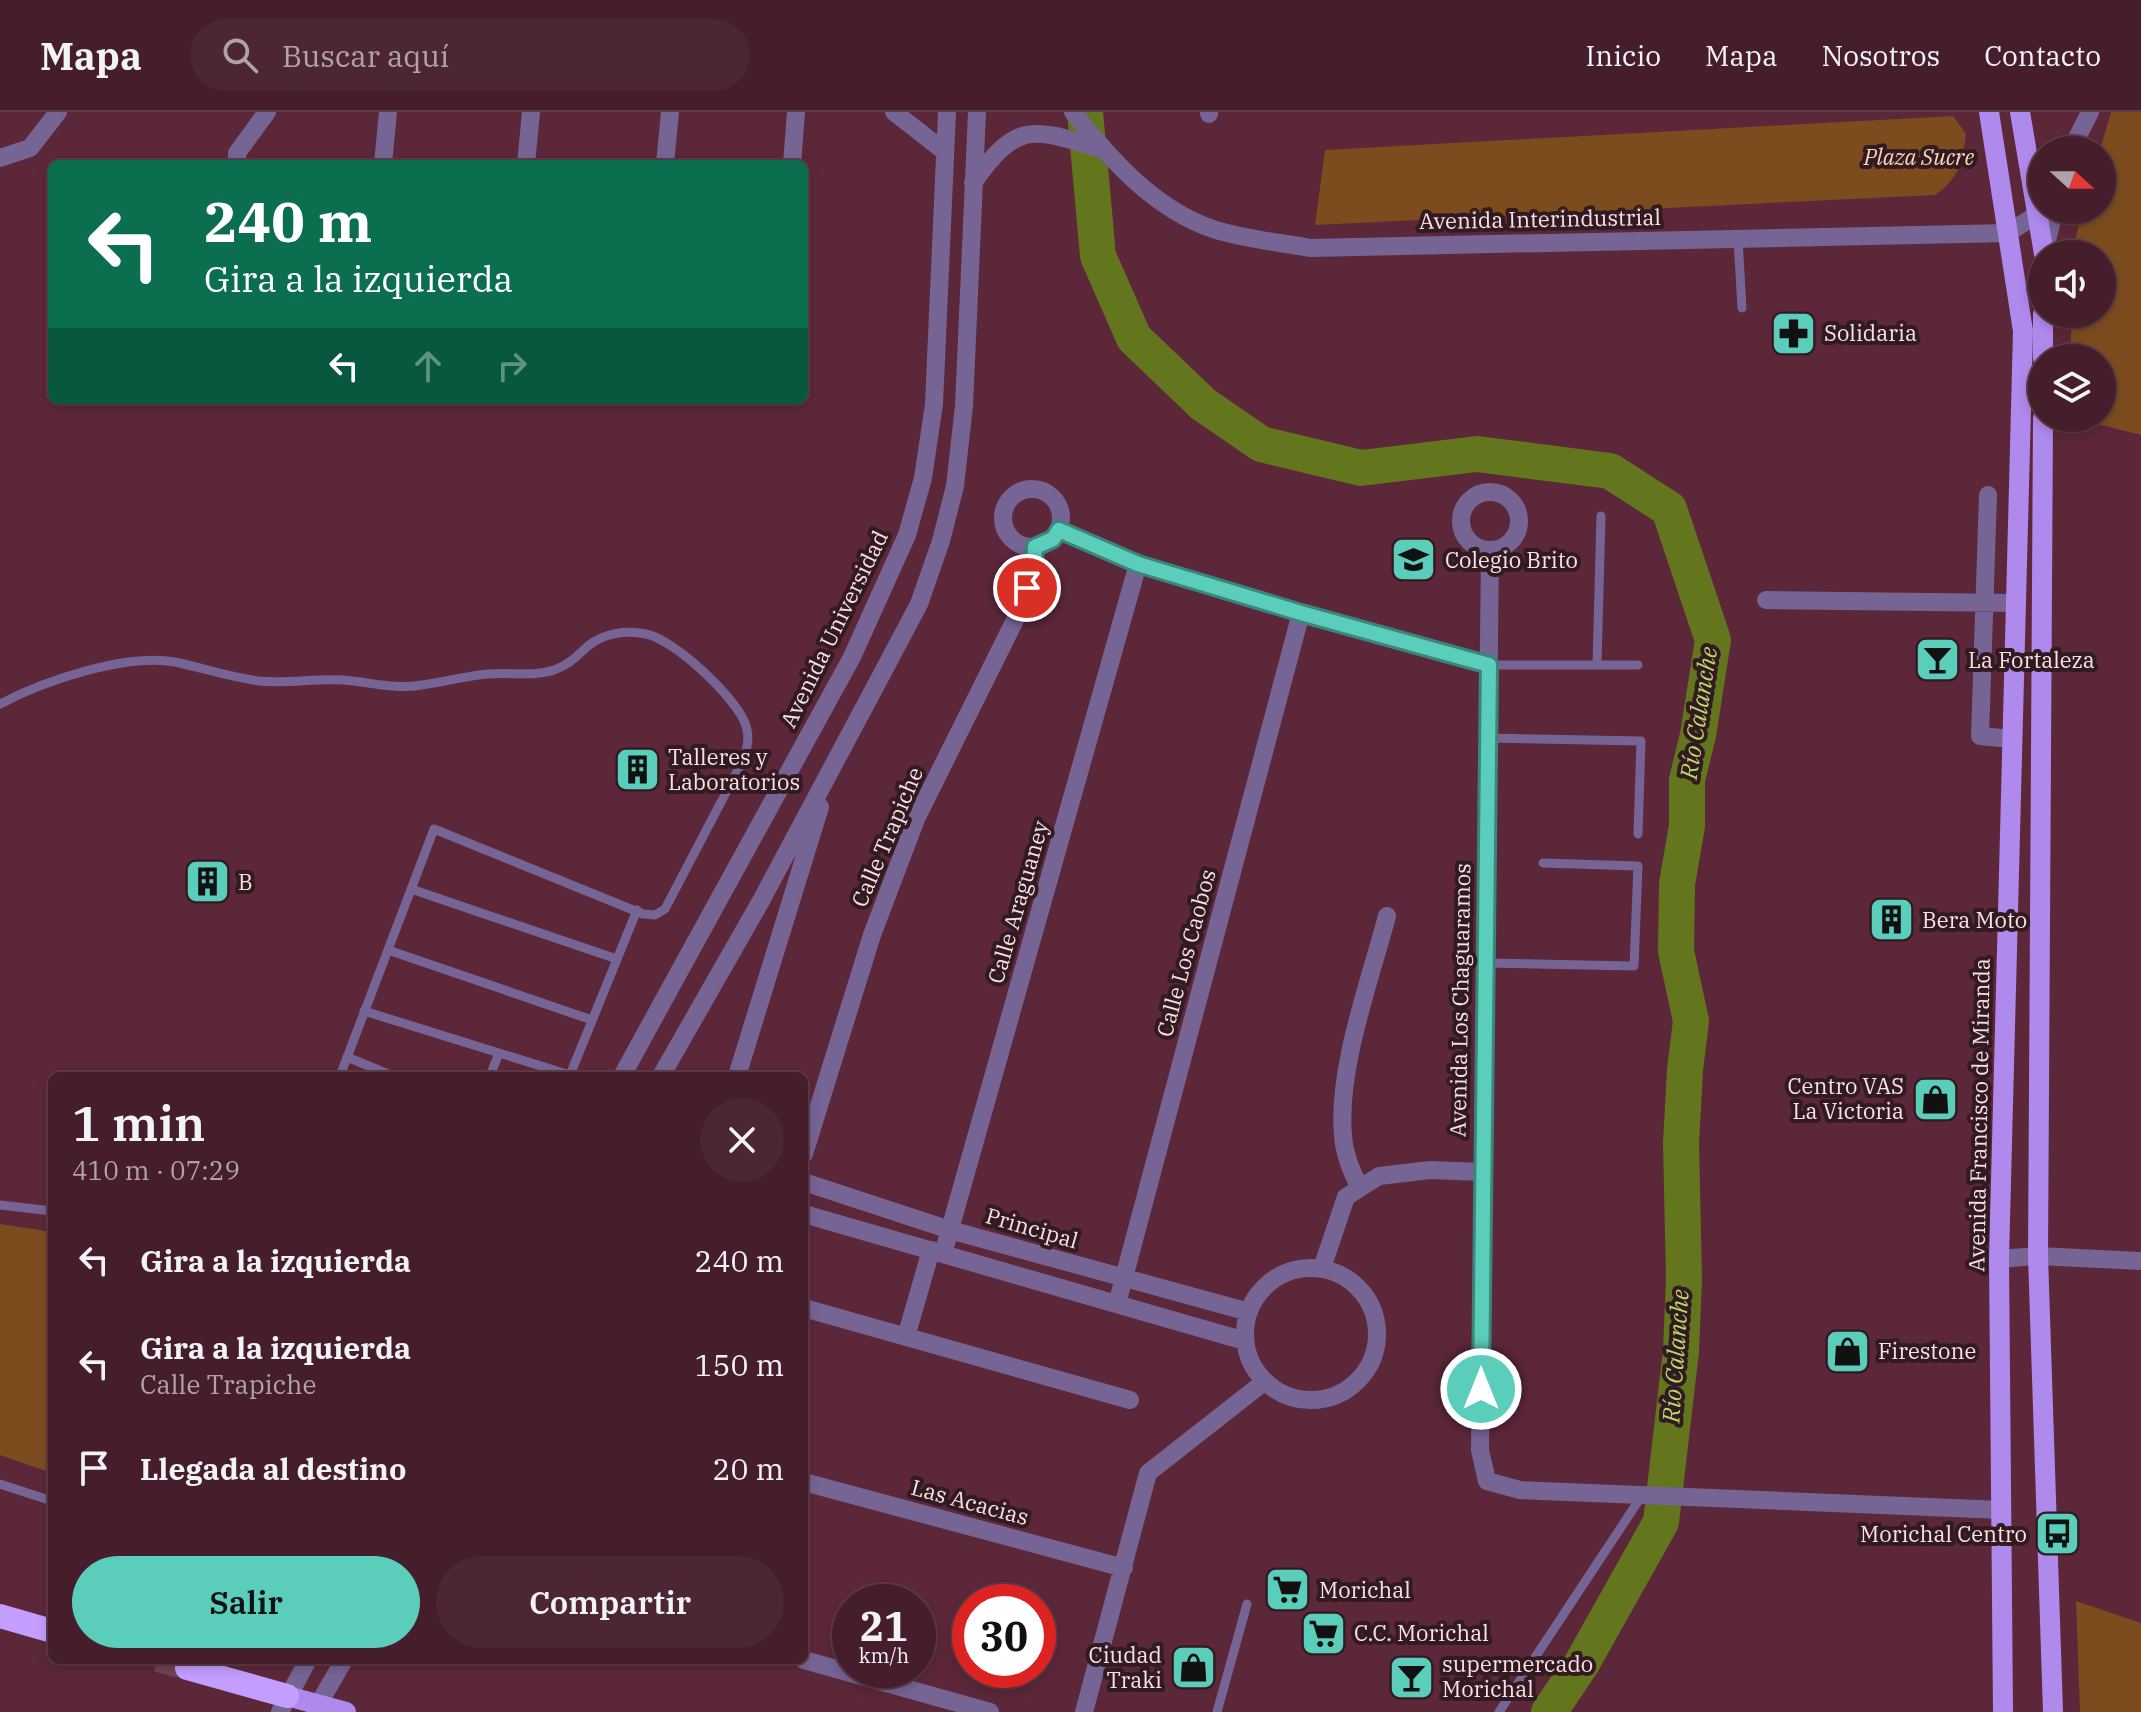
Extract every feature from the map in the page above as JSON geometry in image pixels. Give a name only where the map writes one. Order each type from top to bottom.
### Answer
[{"type":"highway","points":[[0,1616],[48,1630]]},
{"type":"highway","points":[[187,1668],[284,1704]]},
{"type":"main road","name":"Avenida Francisco de Miranda","points":[[1989,112],[2023,331],[1999,1259],[2003,1712]]},
{"type":"main road","points":[[2020,112],[2028,145]]},
{"type":"main road","points":[[2043,432],[2038,1256],[2053,1712]]},
{"type":"main road","points":[[284,1704],[346,1712]]},
{"type":"street","points":[[0,158],[30,148],[58,112]]},
{"type":"street","points":[[237,160],[237,153],[267,112]]},
{"type":"street","points":[[383,160],[388,112]]},
{"type":"street","points":[[526,160],[531,112]]},
{"type":"street","points":[[665,160],[670,112]]},
{"type":"street","points":[[792,160],[796,112]]},
{"type":"street","points":[[894,112],[945,152]]},
{"type":"street","name":"Avenida Universidad","points":[[624,1072],[852,657],[907,535],[923,478],[934,404],[947,112]]},
{"type":"street","points":[[663,1072],[762,899],[919,604],[941,541],[955,486],[964,406],[977,112]]},
{"type":"street","name":"Avenida Interindustrial","points":[[1073,112],[1102,149],[1168,207],[1213,229],[1310,248],[2008,233]]},
{"type":"street","points":[[2078,136],[2090,112]]},
{"type":"street","name":"Avenida Interindustrial","points":[[973,183],[993,154],[1008,141],[1025,135],[1045,133],[1102,149]]},
{"type":"street","points":[[2008,233],[2028,220]]},
{"type":"street","points":[[1029,490],[1048,495],[1060,510],[1059,530],[1053,539],[1035,547],[1019,544],[1006,530],[1004,513],[1014,496],[1029,490]]},
{"type":"street","points":[[1988,495],[1980,736],[2012,739]]},
{"type":"street","points":[[1059,530],[1138,564],[1489,665]]},
{"type":"street","name":"Calle Trapiche","points":[[808,1141],[877,920],[916,819],[1020,610],[1034,566],[1035,547]]},
{"type":"street","name":"Avenida Los Chaguaramos","points":[[1490,551],[1480,1450],[1487,1481],[1520,1490],[1649,1497]]},
{"type":"street","name":"Calle Araguaney","points":[[906,1337],[937,1252],[950,1230],[1138,564]]},
{"type":"street","points":[[1766,600],[2016,603]]},
{"type":"street","name":"Calle Los Caobos","points":[[1117,1304],[1301,613]]},
{"type":"street","points":[[738,1072],[832,767]]},
{"type":"street","points":[[1360,1188],[1346,1157],[1342,1119],[1347,1066],[1387,916]]},
{"type":"street","points":[[1322,1268],[1346,1197],[1379,1176],[1402,1171],[1482,1172]]},
{"type":"street","name":"Principal","points":[[808,1183],[950,1230],[1249,1312]]},
{"type":"street","points":[[808,1215],[1245,1341]]},
{"type":"street","points":[[1999,1259],[2038,1256],[2141,1261]]},
{"type":"street","points":[[1299,1268],[1322,1268],[1344,1276],[1362,1290],[1374,1309],[1378,1332],[1375,1354],[1365,1375],[1348,1390],[1327,1400],[1304,1401],[1283,1395],[1264,1382],[1251,1363],[1245,1341],[1249,1312],[1260,1292],[1278,1277],[1299,1268]]},
{"type":"street","points":[[808,1309],[1130,1400]]},
{"type":"street","points":[[1084,1712],[1148,1473],[1264,1382]]},
{"type":"street","name":"Las Acacias","points":[[808,1483],[1124,1568]]},
{"type":"street","points":[[1649,1497],[2001,1510]]},
{"type":"street","points":[[808,1661],[990,1712]]},
{"type":"street","points":[[284,1704],[306,1664]]},
{"type":"street","points":[[316,1708],[342,1664]]},
{"type":"lane","points":[[1738,239],[1742,308]]},
{"type":"lane","points":[[1597,664],[1601,516]]},
{"type":"lane","points":[[0,704],[68,676],[119,665],[174,662],[261,681],[293,683],[339,680],[404,687],[486,674],[544,673],[569,664],[589,646],[608,636],[630,632],[654,635],[675,647],[709,677],[745,722],[748,737],[742,762],[665,909],[649,915],[434,829],[341,1072]]},
{"type":"lane","points":[[1489,665],[1638,665]]},
{"type":"lane","points":[[1488,738],[1641,741],[1638,834]]},
{"type":"lane","points":[[1485,963],[1634,966],[1638,866],[1543,863]]},
{"type":"lane","points":[[411,889],[617,959]]},
{"type":"lane","points":[[571,1072],[637,910]]},
{"type":"lane","points":[[388,950],[592,1020]]},
{"type":"lane","points":[[364,1011],[560,1072]]},
{"type":"lane","points":[[492,1072],[499,1053]]},
{"type":"lane","points":[[347,1057],[383,1072]]},
{"type":"lane","points":[[0,1205],[48,1211]]},
{"type":"lane","points":[[0,1484],[48,1500]]},
{"type":"lane","points":[[1499,1712],[1649,1497]]},
{"type":"lane","points":[[1217,1712],[1247,1604]]},
{"type":"green space","points":[[2111,112],[2141,112],[2141,435],[2116,429],[2116,344],[2071,344],[2071,328],[2116,328],[2116,240],[2076,240],[2079,224],[2116,224],[2116,136],[2104,136]]},
{"type":"green space","name":"Plaza Sucre","points":[[1953,116],[1966,134],[1963,153],[1955,175],[1935,195],[1315,225],[1325,150]]},
{"type":"green space","points":[[0,1224],[48,1231],[48,1472],[0,1455]]},
{"type":"green space","points":[[2076,1601],[2141,1623],[2141,1712],[2080,1712]]},
{"type":"waterway","name":"Río Calanche","points":[[1085,112],[1098,256],[1134,338],[1203,404],[1261,444],[1361,468],[1477,454],[1610,471],[1669,509],[1713,640],[1698,735],[1687,780],[1687,826],[1677,884],[1676,951],[1691,1021],[1681,1143],[1684,1279],[1681,1351],[1661,1522],[1582,1663],[1549,1712]]},
{"type":"tunnel","points":[[172,1664],[187,1668]]},
{"type":"place","name":"Solidaria","points":[[1793,333]]},
{"type":"place","name":"Colegio Brito","points":[[1414,560]]},
{"type":"place","name":"La Fortaleza","points":[[1937,660]]},
{"type":"place","name":"Talleres y Laboratorios","points":[[637,770]]},
{"type":"place","name":"B","points":[[207,882]]},
{"type":"place","name":"Bera Moto","points":[[1891,920]]},
{"type":"place","name":"Centro VAS La Victoria","points":[[1935,1099]]},
{"type":"place","name":"Firestone","points":[[1847,1351]]},
{"type":"place","name":"Morichal Centro","points":[[2058,1534]]},
{"type":"place","name":"Morichal","points":[[1288,1590]]},
{"type":"place","name":"C.C. Morichal","points":[[1323,1633]]},
{"type":"place","name":"Ciudad Traki","points":[[1193,1668]]},
{"type":"place","name":"supermercado Morichal","points":[[1411,1677]]},
{"type":"route","points":[[1027,588],[1034,566],[1035,547],[1045,545],[1059,530],[1138,564],[1489,665],[1481,1389]]}]
